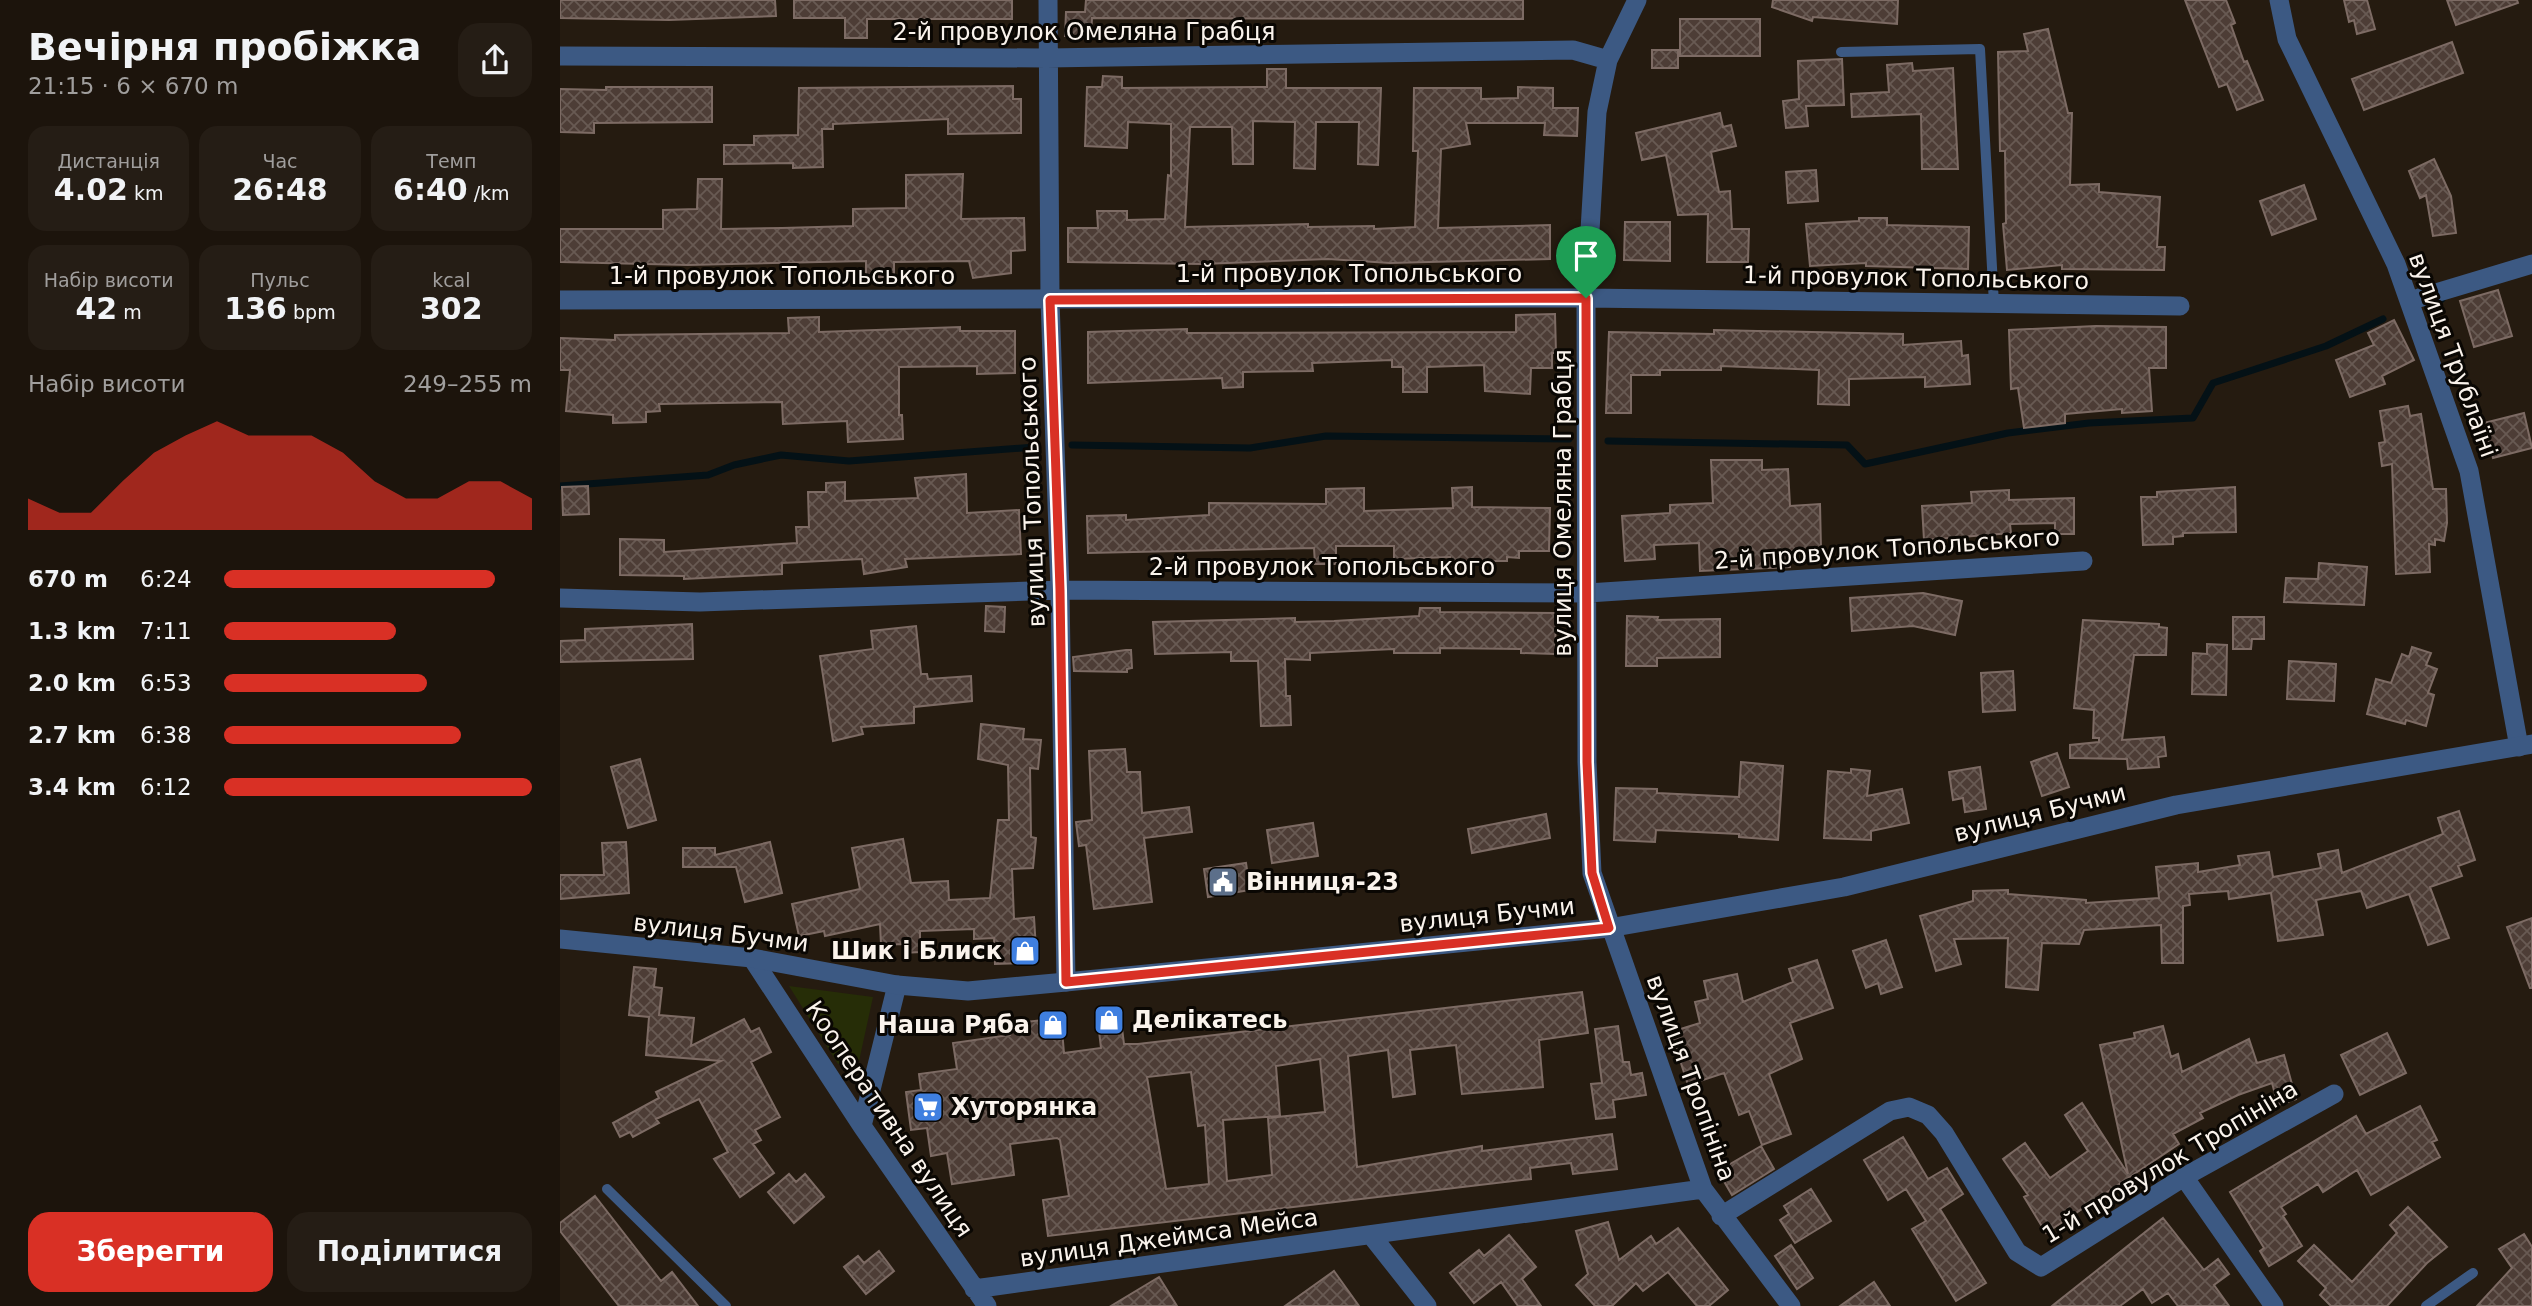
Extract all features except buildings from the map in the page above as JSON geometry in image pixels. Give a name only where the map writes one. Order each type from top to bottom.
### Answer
[{"type":"street","name":"вулиця Топольського","points":[[1048,0],[1050,300],[1060,590],[1066,982]]},
{"type":"street","name":"вулиця Омеляна Грабця","points":[[1609,928],[1592,873],[1587,762],[1586,298],[1597,112],[1608,60],[1637,0]]},
{"type":"street","name":"вулиця Трублаїні","points":[[2279,0],[2287,39],[2396,264],[2469,471],[2526,746]]},
{"type":"street","name":"2-й провулок Омеляна Грабця","points":[[560,56],[1047,58],[1573,50],[1608,60]]},
{"type":"street","points":[[2409,301],[2532,264]]},
{"type":"street","name":"1-й провулок Топольського","points":[[560,300],[1586,298],[2180,306]]},
{"type":"street","name":"2-й провулок Топольського","points":[[560,598],[700,602],[1060,590],[1588,593],[2083,561]]},
{"type":"street","name":"вулиця Бучми","points":[[560,939],[752,958],[897,985],[968,991],[1066,982],[1609,928],[1844,887],[2176,805],[2526,746]]},
{"type":"street","name":"вулиця Тропініна","points":[[1609,928],[1703,1189],[1791,1306]]},
{"type":"street","name":"Кооперативна вулиця","points":[[752,958],[862,1126],[987,1306]]},
{"type":"street","points":[[862,1126],[897,985]]},
{"type":"street","name":"1-й провулок Тропініна","points":[[1721,1216],[1890,1111],[1909,1107],[1928,1115],[1944,1133],[2017,1252],[2041,1267],[2184,1177],[2334,1094]]},
{"type":"street","points":[[2184,1177],[2273,1306]]},
{"type":"street","name":"вулиця Джеймса Мейса","points":[[974,1289],[1703,1189]]},
{"type":"street","points":[[1371,1235],[1427,1306]]},
{"type":"lane","points":[[1841,52],[1980,49],[1994,304]]},
{"type":"lane","points":[[607,1189],[726,1306]]},
{"type":"lane","points":[[2426,1306],[2473,1273]]},
{"type":"green space","points":[[789,986],[873,997],[859,1061],[838,1064]]},
{"type":"waterway","points":[[2428,308],[2442,299]]},
{"type":"waterway","points":[[1608,441],[1847,445],[1865,464],[2008,433],[2089,423],[2193,418],[2213,383],[2326,346],[2383,319]]},
{"type":"waterway","points":[[1072,445],[1250,448],[1326,436],[1569,439]]},
{"type":"waterway","points":[[560,486],[708,475],[734,465],[781,455],[849,461],[1035,447]]},
{"type":"place","name":"Вінниця-23","points":[[1223,882]]},
{"type":"place","name":"Шик і Блиск","points":[[1025,951]]},
{"type":"place","name":"Делікатесь","points":[[1109,1020]]},
{"type":"place","name":"Наша Ряба","points":[[1053,1025]]},
{"type":"place","name":"Хуторянка","points":[[928,1107]]},
{"type":"route","points":[[1586,298],[1587,762],[1592,873],[1609,928],[1066,982],[1060,590],[1050,300],[1586,298]]}]
